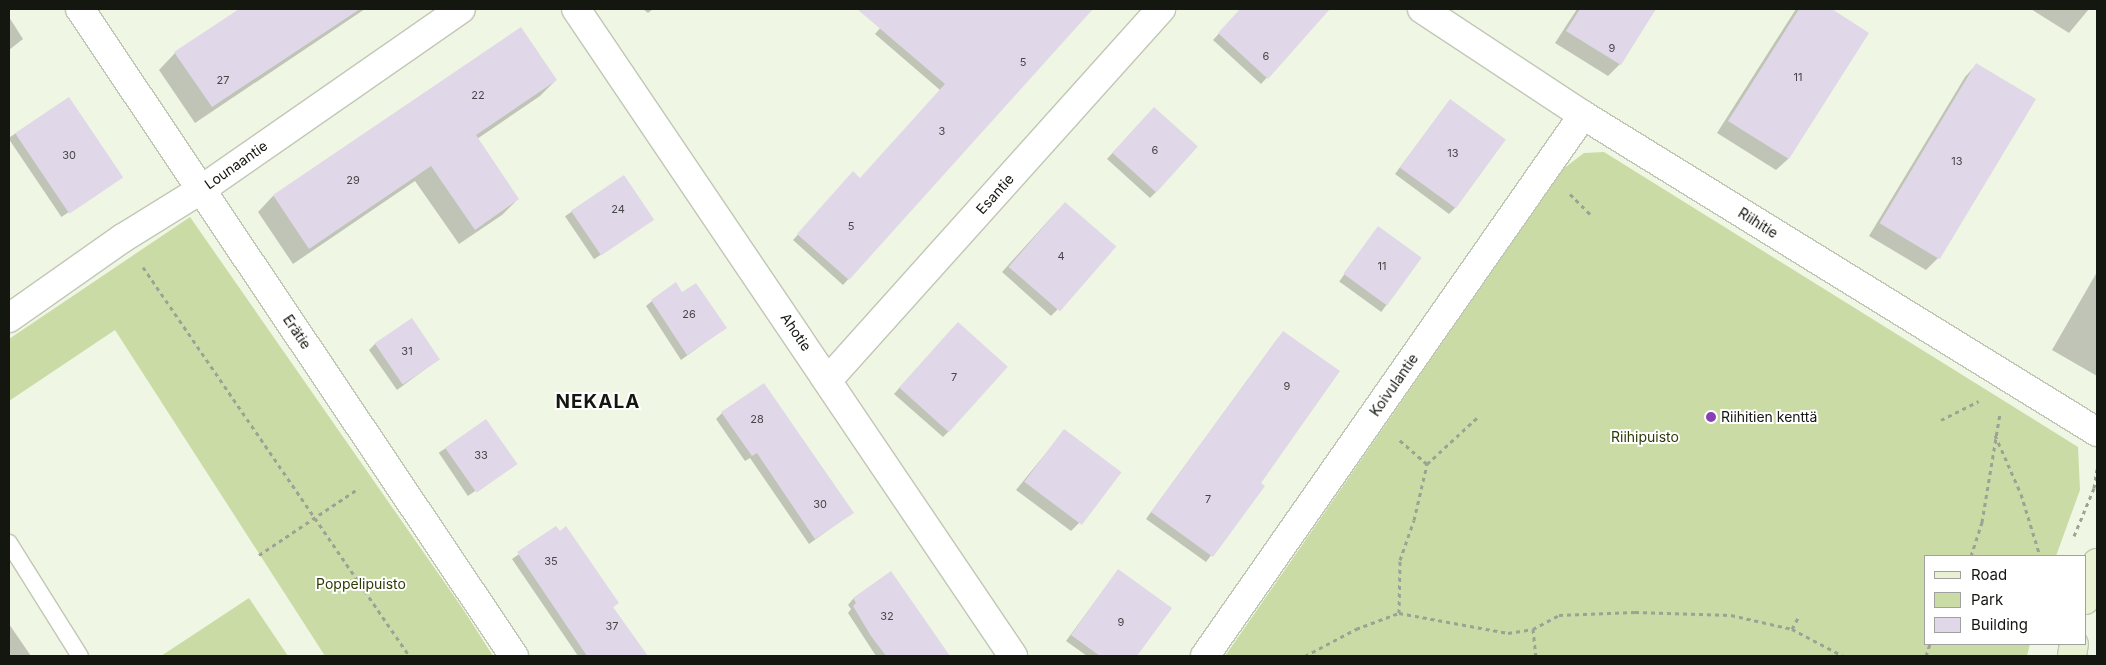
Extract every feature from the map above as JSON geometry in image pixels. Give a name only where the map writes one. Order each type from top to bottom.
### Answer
[{"type":"main road","points":[[2086,597],[2097,563]]},
{"type":"street","name":"Erätie","points":[[80,9],[514,656]]},
{"type":"street","name":"Lounaantie","points":[[9,318],[123,238],[202,189],[461,9]]},
{"type":"street","name":"Ahotie","points":[[576,9],[1013,656]]},
{"type":"street","name":"Esantie","points":[[828,380],[1161,9]]},
{"type":"street","name":"Riihitie","points":[[1422,9],[1583,115],[2097,432]]},
{"type":"street","name":"Koivulantie","points":[[1205,656],[1583,115]]},
{"type":"lane","points":[[9,544],[80,656]]},
{"type":"path","points":[[123,238],[409,656]]},
{"type":"path","points":[[1971,555],[1982,522],[1995,435],[2010,379]]},
{"type":"path","points":[[1399,612],[1400,560],[1414,520],[1427,464],[1480,415]]},
{"type":"path","points":[[1372,416],[1427,464]]},
{"type":"path","points":[[1995,435],[2021,494],[2040,555]]},
{"type":"path","points":[[259,555],[388,468]]},
{"type":"path","points":[[2072,540],[2094,488],[2097,469]]},
{"type":"path","points":[[1305,656],[1356,629],[1399,612],[1508,632],[1532,628],[1559,615],[1635,612],[1731,614],[1792,628],[1843,656]]},
{"type":"path","points":[[1792,628],[1799,616]]},
{"type":"path","points":[[1532,628],[1536,656]]},
{"type":"green space","name":"Riihipuisto","points":[[1604,152],[2078,447],[2080,490],[2056,555],[1924,555],[1924,645],[2030,645],[2027,656],[1225,656],[1563,169],[1584,153]]},
{"type":"green space","name":"Poppelipuisto","points":[[190,217],[463,609],[493,656],[325,656],[115,330],[9,401],[9,339]]},
{"type":"green space","points":[[249,598],[288,656],[161,656]]},
{"type":"building","points":[[239,9],[360,9],[212,107],[174,52]]},
{"type":"building","points":[[857,9],[1093,9],[849,280],[797,234],[853,171],[860,178],[945,84]]},
{"type":"building","points":[[1240,9],[1330,9],[1268,79],[1218,33]]},
{"type":"building","points":[[1580,9],[1656,9],[1621,65],[1566,31]]},
{"type":"building","points":[[1799,9],[1832,9],[1869,33],[1789,159],[1728,121]]},
{"type":"building","points":[[521,27],[557,80],[476,135],[519,199],[475,230],[431,166],[309,249],[273,195]]},
{"type":"building","points":[[1976,63],[2036,99],[1940,259],[1880,223]]},
{"type":"building","points":[[69,97],[123,177],[69,214],[15,133]]},
{"type":"building","points":[[1450,99],[1506,140],[1456,208],[1400,168]]},
{"type":"building","points":[[1154,107],[1198,146],[1156,193],[1113,153]]},
{"type":"building","points":[[624,175],[654,220],[601,256],[571,211]]},
{"type":"building","points":[[1065,202],[1116,247],[1060,312],[1009,267]]},
{"type":"building","points":[[1378,226],[1422,258],[1387,305],[1343,274]]},
{"type":"building","points":[[676,282],[682,292],[696,283],[727,328],[687,355],[651,300]]},
{"type":"building","points":[[412,318],[440,359],[403,385],[375,343]]},
{"type":"building","points":[[958,322],[1008,367],[949,432],[899,387]]},
{"type":"building","points":[[1283,331],[1340,371],[1261,483],[1265,486],[1213,557],[1151,512]]},
{"type":"building","points":[[764,383],[854,513],[815,539],[757,453],[752,456],[721,412]]},
{"type":"building","points":[[486,419],[518,464],[477,493],[445,448]]},
{"type":"building","points":[[1064,429],[1122,472],[1082,525],[1024,482]]},
{"type":"building","points":[[556,526],[560,531],[566,526],[619,603],[613,607],[648,656],[587,656],[517,552]]},
{"type":"building","points":[[1118,569],[1172,608],[1137,656],[1100,656],[1071,635]]},
{"type":"building","points":[[891,571],[950,656],[886,656],[871,636],[853,606],[856,603],[853,598]]},
{"type":"place","name":"Riihitien kenttä","points":[[1711,417]]},
{"type":"district","name":"NEKALA","points":[[598,402]]}]
